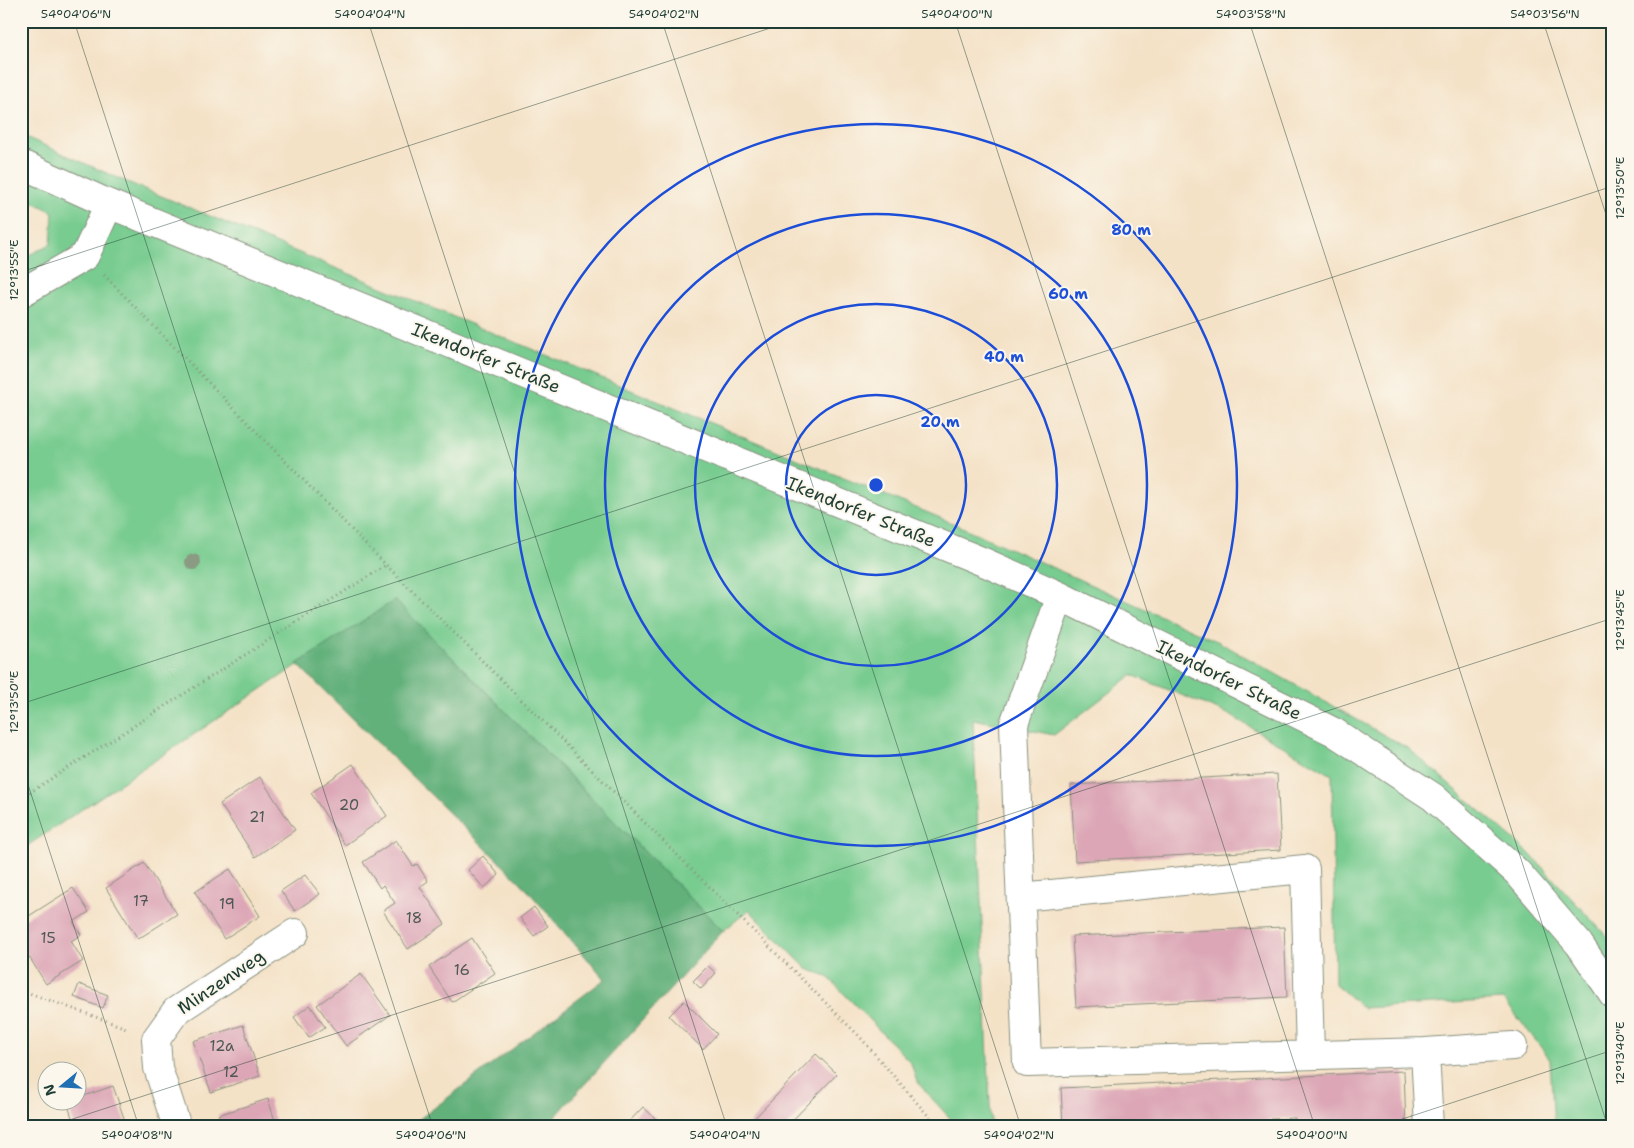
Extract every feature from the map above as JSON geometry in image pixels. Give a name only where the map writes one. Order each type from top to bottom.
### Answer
[{"type":"street","name":"Ikendorfer Straße","points":[[21,164],[109,204],[976,559],[1060,596],[1334,732],[1433,797],[1517,872],[1579,944],[1613,994]]},
{"type":"street","points":[[21,293],[85,256],[109,204]]},
{"type":"street","points":[[1060,596],[1014,724],[1027,1063],[1426,1052],[1513,1046]]},
{"type":"street","points":[[1021,897],[1305,869],[1310,1054]]},
{"type":"street","name":"Minzenweg","points":[[156,1039],[176,1011],[295,933]]},
{"type":"street","points":[[156,1039],[158,1068],[177,1127]]},
{"type":"street","points":[[1426,1052],[1429,1127]]},
{"type":"path","points":[[85,256],[386,565],[859,1036],[938,1127]]},
{"type":"path","points":[[21,798],[386,565]]},
{"type":"path","points":[[21,990],[156,1039]]},
{"type":"green space","points":[[21,135],[120,179],[955,524],[1219,642],[1409,749],[1530,854],[1613,943],[1613,1127],[1554,1127],[1550,1059],[1504,1000],[1363,1008],[1335,984],[1332,775],[1228,714],[1132,675],[1054,735],[973,719],[991,1127],[958,1127],[917,1082],[911,1063],[827,976],[807,969],[749,910],[723,931],[395,600],[21,850],[21,259],[51,244],[53,212],[21,196]]},
{"type":"green space","points":[[395,600],[723,931],[546,1127],[409,1127],[605,979],[521,883],[297,664]]},
{"type":"building","points":[[353,764],[387,816],[345,845],[311,793]]},
{"type":"building","points":[[1277,774],[1281,850],[1075,861],[1071,785]]},
{"type":"building","points":[[260,777],[295,830],[255,857],[220,804]]},
{"type":"building","points":[[396,840],[413,866],[417,864],[428,881],[420,887],[445,924],[408,949],[383,911],[395,903],[383,885],[380,888],[363,862]]},
{"type":"building","points":[[483,856],[499,875],[484,888],[468,870]]},
{"type":"building","points":[[144,863],[177,914],[138,939],[106,888]]},
{"type":"building","points":[[230,869],[260,916],[224,939],[195,892]]},
{"type":"building","points":[[305,875],[320,894],[295,911],[281,891]]},
{"type":"building","points":[[73,888],[89,912],[73,922],[81,935],[71,941],[83,961],[46,984],[21,944],[21,921]]},
{"type":"building","points":[[534,907],[548,926],[534,936],[520,918]]},
{"type":"building","points":[[1284,927],[1287,997],[1076,1007],[1072,936]]},
{"type":"building","points":[[472,938],[495,973],[452,1002],[429,967]]},
{"type":"building","points":[[708,966],[716,973],[701,989],[693,981]]},
{"type":"building","points":[[361,974],[390,1015],[346,1046],[317,1005]]},
{"type":"building","points":[[79,984],[108,995],[103,1008],[74,997]]},
{"type":"building","points":[[684,1001],[717,1034],[703,1049],[669,1016]]},
{"type":"building","points":[[310,1005],[325,1027],[309,1038],[294,1017]]},
{"type":"building","points":[[243,1025],[260,1076],[211,1092],[193,1041]]},
{"type":"building","points":[[816,1054],[837,1074],[786,1127],[752,1127],[749,1124]]},
{"type":"building","points":[[1404,1071],[1406,1127],[1295,1127],[1295,1118],[1270,1119],[1271,1127],[1063,1127],[1061,1088]]},
{"type":"building","points":[[113,1086],[127,1127],[75,1127],[70,1110],[88,1110],[88,1095]]},
{"type":"building","points":[[268,1099],[277,1127],[222,1127],[218,1115]]},
{"type":"building","points":[[643,1107],[665,1127],[624,1127]]},
{"type":"building","points":[[1551,1122],[1551,1127],[1483,1127],[1483,1125]]}]
